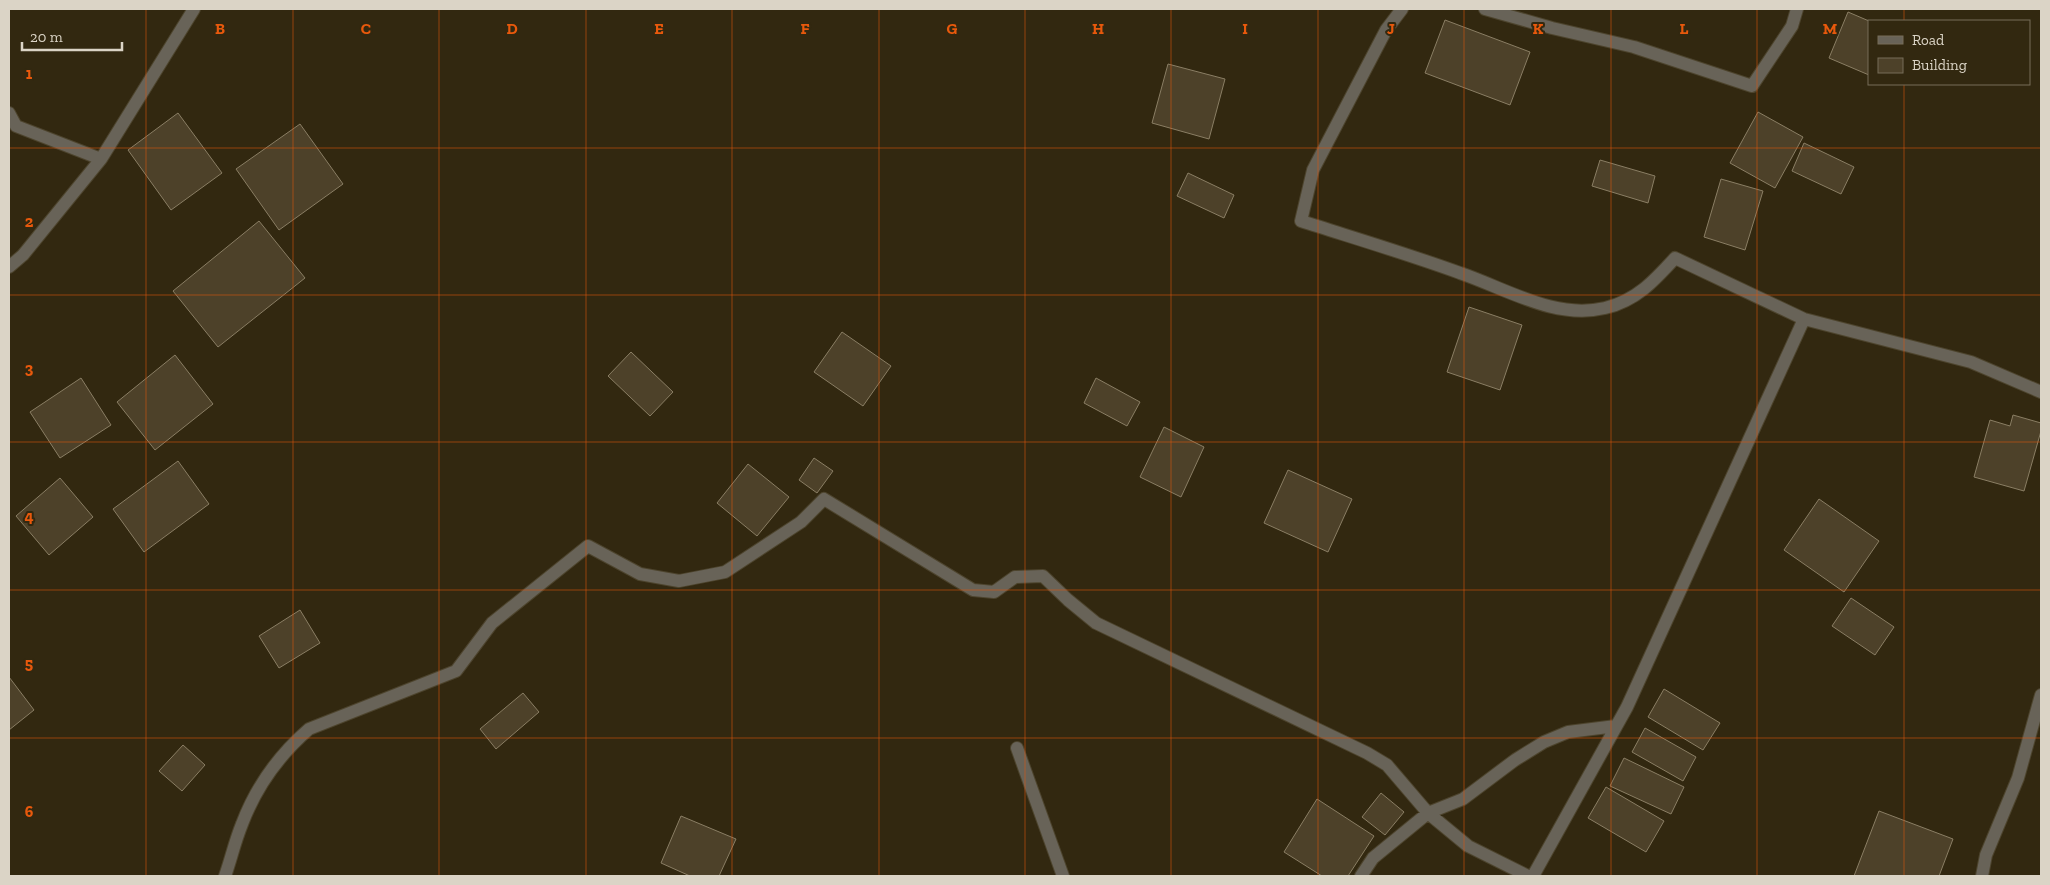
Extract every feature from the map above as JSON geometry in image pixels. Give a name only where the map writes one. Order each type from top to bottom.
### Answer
[{"type":"street","points":[[9,267],[23,255],[101,159],[194,9]]},
{"type":"street","points":[[1402,9],[1386,30],[1313,170],[1301,221],[1462,273],[1530,301],[1569,311],[1604,308],[1627,301],[1652,283],[1675,258],[1804,319],[1971,362],[2041,392]]},
{"type":"street","points":[[1485,9],[1552,28],[1634,47],[1752,86],[1792,26],[1797,9]]},
{"type":"street","points":[[9,113],[16,126],[101,159]]},
{"type":"street","points":[[1533,876],[1627,707],[1804,319]]},
{"type":"street","points":[[225,876],[242,824],[260,788],[278,759],[308,729],[456,671],[492,623],[588,546],[640,574],[679,580],[725,572],[800,522],[824,499],[973,590],[994,592],[1015,577],[1043,576],[1096,623],[1367,753],[1387,765],[1428,814],[1468,846],[1528,876]]},
{"type":"street","points":[[1982,876],[1986,855],[2018,778],[2041,694]]},
{"type":"street","points":[[1361,876],[1374,858],[1428,814],[1463,799],[1515,760],[1544,742],[1568,732],[1616,726]]},
{"type":"street","points":[[1017,748],[1063,876]]},
{"type":"building","points":[[1848,12],[1868,21],[1868,75],[1829,58]]},
{"type":"building","points":[[1445,20],[1530,52],[1510,105],[1425,73]]},
{"type":"building","points":[[1168,64],[1225,79],[1209,139],[1152,123]]},
{"type":"building","points":[[1758,112],[1803,137],[1775,188],[1730,163]]},
{"type":"building","points":[[178,113],[222,173],[171,210],[128,150]]},
{"type":"building","points":[[300,124],[343,184],[279,230],[236,169]]},
{"type":"building","points":[[1804,143],[1854,167],[1841,194],[1792,171]]},
{"type":"building","points":[[1600,160],[1655,176],[1648,203],[1592,186]]},
{"type":"building","points":[[1188,173],[1234,195],[1224,218],[1177,196]]},
{"type":"building","points":[[1721,179],[1763,191],[1745,250],[1704,237]]},
{"type":"building","points":[[259,221],[305,278],[218,347],[173,291]]},
{"type":"building","points":[[1469,307],[1522,325],[1500,390],[1447,372]]},
{"type":"building","points":[[842,332],[891,366],[863,406],[814,372]]},
{"type":"building","points":[[631,352],[673,392],[650,416],[608,376]]},
{"type":"building","points":[[175,355],[213,404],[155,450],[117,402]]},
{"type":"building","points":[[81,378],[111,425],[60,458],[30,412]]},
{"type":"building","points":[[1096,378],[1140,402],[1127,426],[1084,403]]},
{"type":"building","points":[[2013,415],[2041,423],[2041,431],[2024,491],[1974,477],[1990,420],[2010,426]]},
{"type":"building","points":[[1164,427],[1204,447],[1181,497],[1140,477]]},
{"type":"building","points":[[814,458],[833,471],[817,493],[799,480]]},
{"type":"building","points":[[178,461],[209,504],[144,552],[113,509]]},
{"type":"building","points":[[748,464],[789,497],[757,536],[717,503]]},
{"type":"building","points":[[1288,470],[1352,499],[1328,552],[1264,523]]},
{"type":"building","points":[[60,478],[93,517],[49,555],[16,516]]},
{"type":"building","points":[[1819,499],[1879,541],[1844,592],[1784,550]]},
{"type":"building","points":[[1851,598],[1894,627],[1875,655],[1832,626]]},
{"type":"building","points":[[300,610],[320,643],[279,668],[259,636]]},
{"type":"building","points":[[9,677],[34,710],[9,730]]},
{"type":"building","points":[[1664,689],[1720,723],[1703,750],[1648,717]]},
{"type":"building","points":[[523,693],[539,712],[496,749],[480,729]]},
{"type":"building","points":[[1645,728],[1696,757],[1683,781],[1632,752]]},
{"type":"building","points":[[183,745],[205,765],[182,791],[159,771]]},
{"type":"building","points":[[1624,758],[1684,787],[1671,814],[1610,786]]},
{"type":"building","points":[[1606,787],[1664,821],[1646,852],[1588,818]]},
{"type":"building","points":[[1381,793],[1404,812],[1385,835],[1362,817]]},
{"type":"building","points":[[1317,799],[1374,836],[1348,876],[1322,876],[1284,852]]},
{"type":"building","points":[[1879,811],[1953,839],[1939,876],[1854,876]]},
{"type":"building","points":[[681,816],[736,839],[719,876],[690,876],[661,863]]}]
